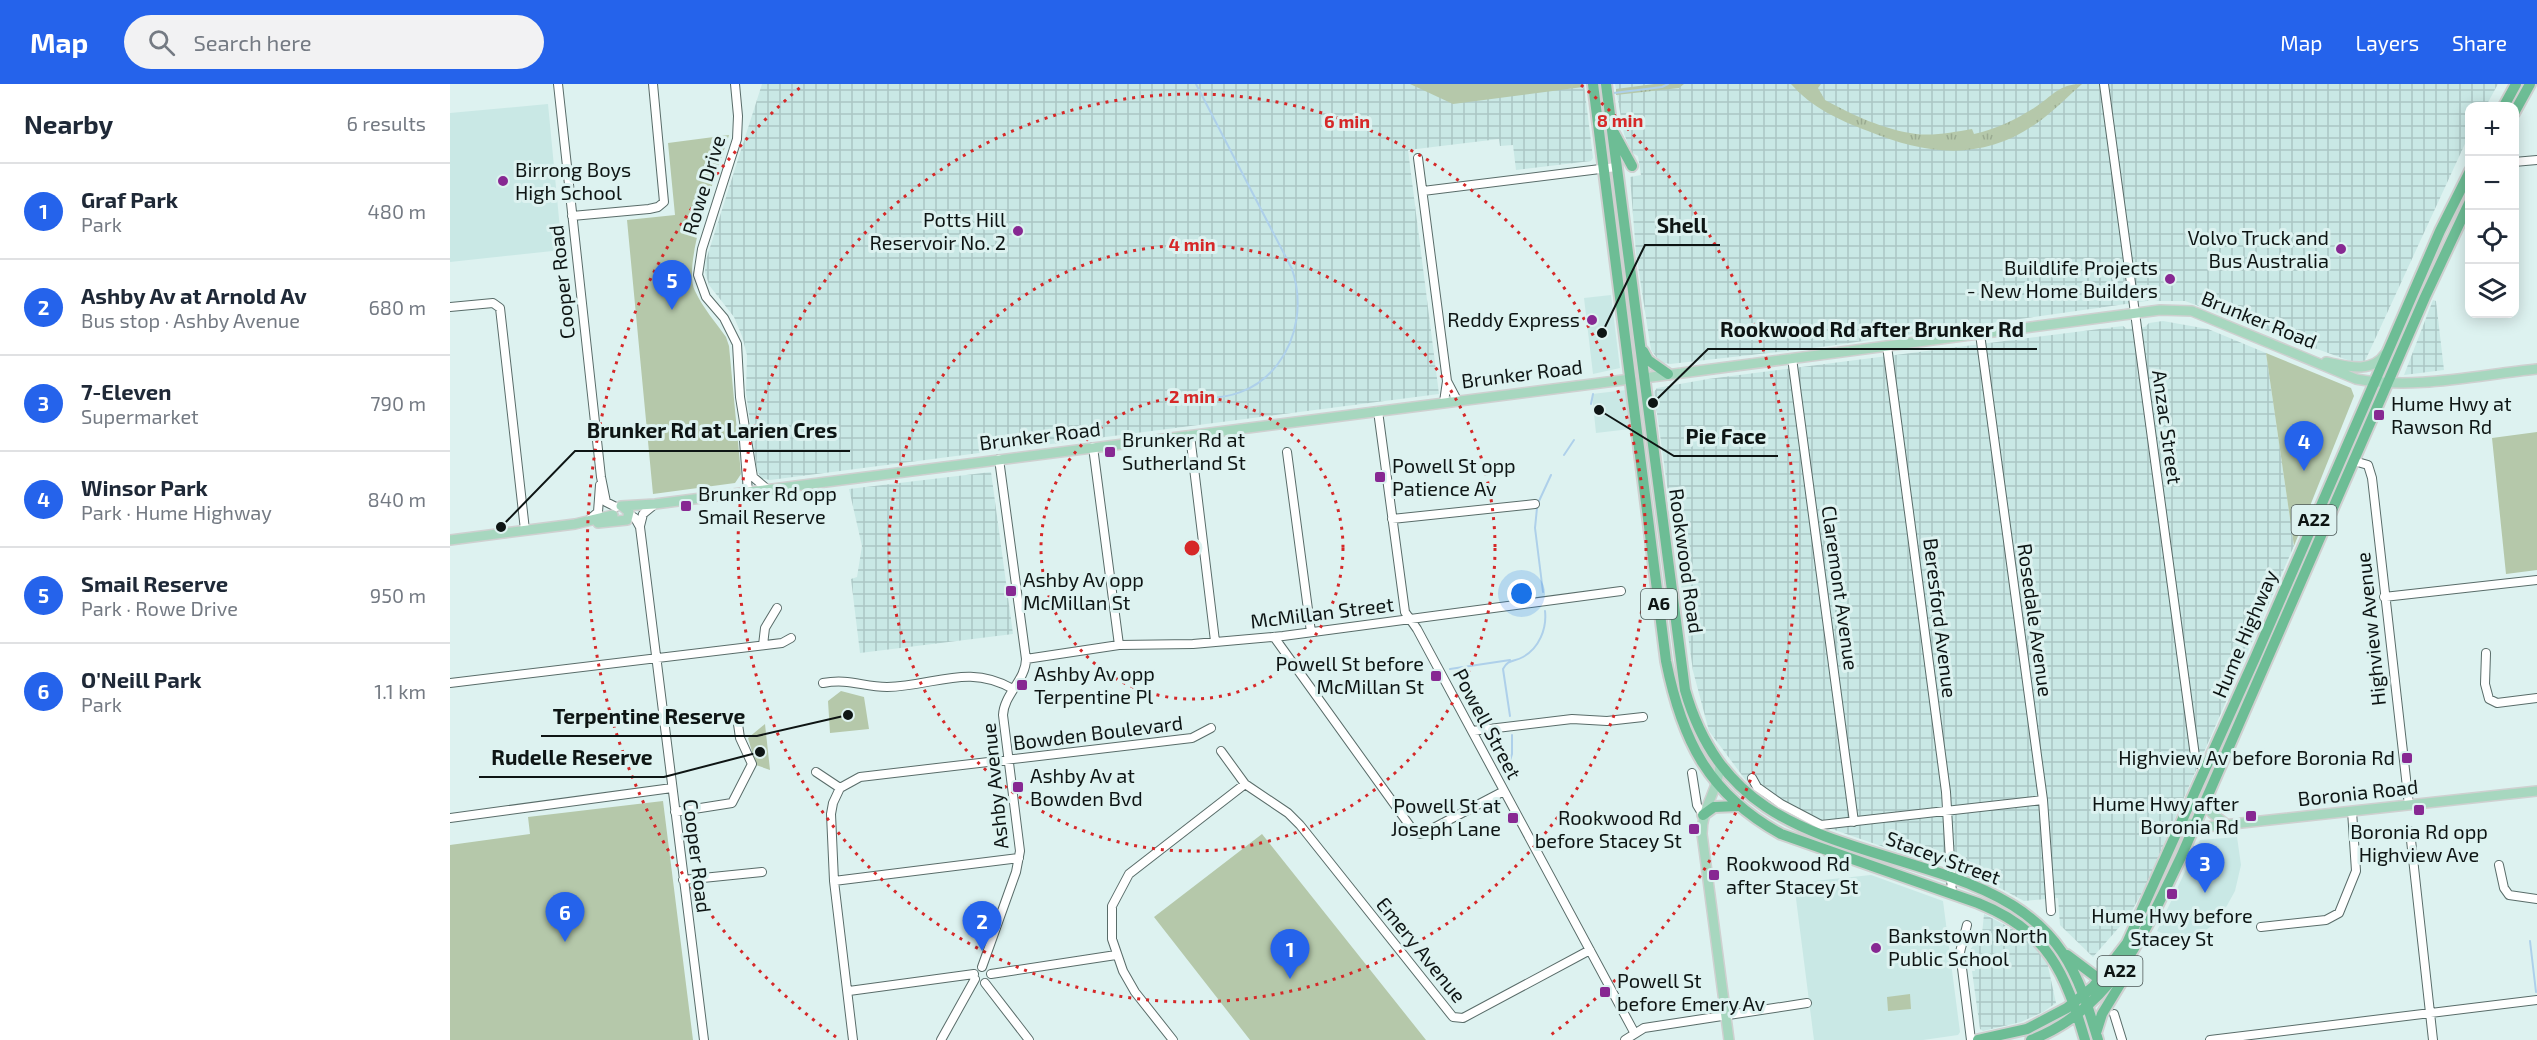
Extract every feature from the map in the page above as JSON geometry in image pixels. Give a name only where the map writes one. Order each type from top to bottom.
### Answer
[{"type":"highway","name":"Rookwood Road","points":[[1593,84],[1672,690],[1689,743],[1716,785]]},
{"type":"highway","name":"Rookwood Road","points":[[1606,84],[1685,690],[1702,739],[1720,766]]},
{"type":"highway","points":[[2506,102],[2516,84]]},
{"type":"highway","points":[[2519,104],[2530,84]]},
{"type":"highway","points":[[1612,130],[1632,166]]},
{"type":"highway","name":"Hume Highway","points":[[1978,1040],[2027,1029],[2074,1003],[2099,979],[2122,951],[2132,934],[2386,353],[2465,180]]},
{"type":"highway","name":"Hume Highway","points":[[2031,1040],[2078,1015],[2088,1007],[2118,973],[2146,929],[2208,796],[2465,210]]},
{"type":"highway","points":[[1640,345],[1648,360],[1668,374]]},
{"type":"highway","name":"Brunker Road","points":[[1631,379],[1644,378]]},
{"type":"highway","name":"Stacey Street","points":[[1720,766],[1738,786],[1789,821],[1834,839],[1977,886],[2014,905],[2036,922],[2062,951],[2084,995],[2097,1037]]},
{"type":"highway","name":"Stacey Street","points":[[1716,785],[1738,806],[1762,823],[1790,838],[2001,913],[2040,942],[2061,971],[2085,1040]]},
{"type":"highway","points":[[1703,815],[1714,807],[1738,806]]},
{"type":"highway","points":[[2097,1037],[2102,1014],[2131,966],[2146,929]]},
{"type":"highway","points":[[2062,951],[2099,979]]},
{"type":"main road","name":"Brunker Road","points":[[1644,378],[2160,310],[2192,311],[2356,379],[2374,382],[2399,384],[2537,369]]},
{"type":"main road","points":[[2306,358],[2365,367],[2374,365],[2386,353]]},
{"type":"main road","name":"Brunker Road","points":[[575,524],[616,510],[767,489],[1631,379]]},
{"type":"main road","name":"Brunker Road","points":[[450,540],[627,518],[652,505]]},
{"type":"main road","points":[[616,510],[627,508],[627,518]]},
{"type":"main road","points":[[616,510],[627,518]]},
{"type":"main road","points":[[1720,766],[1716,785],[1703,815],[1703,842],[1729,1040]]},
{"type":"main road","name":"Boronia Road","points":[[2182,822],[2194,826],[2227,825],[2537,791]]},
{"type":"main road","points":[[2208,796],[2212,813],[2227,825]]},
{"type":"street","name":"Cooper Road","points":[[558,84],[601,477]]},
{"type":"street","points":[[572,216],[658,207],[664,202],[653,84]]},
{"type":"street","name":"Rowe Drive","points":[[735,84],[738,116],[736,139],[698,268],[703,290],[729,326],[736,344],[743,427],[753,477],[767,489]]},
{"type":"street","name":"Anzac Street","points":[[2104,84],[2195,756],[2198,763],[2206,769]]},
{"type":"street","points":[[1418,158],[1447,381],[1444,402]]},
{"type":"street","points":[[2519,162],[2537,160]]},
{"type":"street","points":[[1423,191],[1616,167]]},
{"type":"street","points":[[450,307],[490,303],[500,308],[525,530]]},
{"type":"street","name":"Rosedale Avenue","points":[[1980,334],[2043,800],[2051,911]]},
{"type":"street","name":"Beresford Avenue","points":[[1887,346],[1947,811],[1952,894]]},
{"type":"street","name":"Claremont Avenue","points":[[1792,358],[1854,822]]},
{"type":"street","points":[[1447,381],[1457,400]]},
{"type":"street","name":"Powell Street","points":[[1378,411],[1403,606],[1409,620],[1417,628],[1634,1032]]},
{"type":"street","name":"Rowe Drive","points":[[743,427],[742,438],[748,492]]},
{"type":"street","points":[[1190,435],[1215,641]]},
{"type":"street","points":[[1093,447],[1119,645]]},
{"type":"street","points":[[1287,452],[1311,632]]},
{"type":"street","points":[[999,459],[1026,659]]},
{"type":"street","name":"Highview Avenue","points":[[2354,461],[2368,465],[2372,478],[2409,805]]},
{"type":"street","points":[[601,477],[602,503],[616,510]]},
{"type":"street","points":[[575,524],[597,515],[601,477]]},
{"type":"street","points":[[1392,519],[1535,504]]},
{"type":"street","points":[[639,530],[643,514],[652,505]]},
{"type":"street","name":"Cooper Road","points":[[627,518],[635,518],[639,530],[704,1040]]},
{"type":"street","points":[[2384,597],[2537,580]]},
{"type":"street","name":"McMillan Street","points":[[1026,659],[1119,645],[1193,644],[1274,637],[1621,591]]},
{"type":"street","points":[[763,645],[765,628],[777,608]]},
{"type":"street","points":[[1274,637],[1358,757],[1415,833],[1422,834],[1504,791]]},
{"type":"street","points":[[450,684],[783,643],[791,638]]},
{"type":"street","points":[[2486,653],[2486,702],[2497,703],[2537,698]]},
{"type":"street","name":"Ashby Avenue","points":[[982,967],[1020,858],[1004,707],[1025,670],[1026,659]]},
{"type":"street","points":[[823,683],[842,680],[888,687],[984,676],[1013,689]]},
{"type":"street","points":[[1472,731],[1572,718],[1607,721],[1643,717]]},
{"type":"street","points":[[675,812],[732,803],[752,764],[740,738],[738,724]]},
{"type":"street","name":"Bowden Boulevard","points":[[840,788],[860,777],[1192,738],[1211,728]]},
{"type":"street","points":[[1173,1040],[1136,992],[1116,955],[1110,922],[1112,906],[1129,874],[1245,784],[1221,751]]},
{"type":"street","points":[[816,772],[840,788],[833,802],[831,814],[834,881],[849,991],[853,1040]]},
{"type":"street","points":[[1692,773],[1697,805],[1703,815]]},
{"type":"street","points":[[1752,777],[1757,787],[1781,804],[1821,825],[2043,800]]},
{"type":"street","name":"Emery Avenue","points":[[1245,784],[1288,813],[1453,1017],[1463,1018],[1590,950]]},
{"type":"street","points":[[450,818],[672,788]]},
{"type":"street","points":[[2261,927],[2326,920],[2339,913],[2356,871],[2352,811]]},
{"type":"street","points":[[2410,831],[2433,1040]]},
{"type":"street","points":[[834,881],[1020,858]]},
{"type":"street","points":[[2499,865],[2504,888],[2509,895],[2537,899]]},
{"type":"street","points":[[683,880],[762,872]]},
{"type":"street","points":[[2504,904],[2509,895]]},
{"type":"street","points":[[1967,926],[1960,952],[1971,1040]]},
{"type":"street","points":[[942,1040],[982,967],[991,974],[1116,955]]},
{"type":"street","points":[[985,983],[991,974]]},
{"type":"street","points":[[849,991],[975,977],[985,983],[1029,1040]]},
{"type":"street","points":[[2210,1040],[2537,1000]]},
{"type":"street","points":[[1625,1040],[1634,1032],[1644,1028],[1808,1003]]},
{"type":"street","points":[[2114,1014],[2122,1040]]},
{"type":"shaded area","points":[[762,84],[1584,84],[1593,158],[1591,161],[1516,170],[1513,145],[1500,146],[1499,139],[1408,150],[1439,394],[770,480],[761,478],[757,470],[746,393],[747,355],[742,336],[734,317],[709,285],[705,272],[706,260]]},
{"type":"shaded area","points":[[1615,84],[2498,84],[2488,102],[2465,102],[2465,144],[2365,361],[2353,362],[2185,301],[2147,301],[1814,348],[1670,364],[1660,362],[1651,350],[1636,253],[1630,177],[1641,175],[1638,156],[1632,153],[1624,134]]},
{"type":"shaded area","name":"Birrong Boys High School","points":[[548,104],[562,250],[450,262],[450,113]]},
{"type":"shaded area","points":[[1611,295],[1620,368],[1593,374],[1584,298]]},
{"type":"shaded area","points":[[2433,300],[2436,301],[2444,370],[2404,375]]},
{"type":"shaded area","points":[[2163,321],[2208,329],[2266,353],[2294,546],[2145,887],[2129,916],[2093,957],[2060,925],[2058,898],[2024,901],[1985,880],[1960,872],[1958,865],[1939,860],[1933,864],[1800,818],[1750,786],[1709,731],[1693,671],[1654,392],[1657,388],[1708,379],[2123,326],[2127,329],[2145,327],[2149,323]]},
{"type":"shaded area","points":[[1626,390],[1630,429],[1596,433],[1592,394]]},
{"type":"shaded area","points":[[991,472],[1013,634],[860,653],[851,579],[857,577],[862,546],[849,489]]},
{"type":"shaded area","points":[[2237,837],[2241,865],[2235,891],[2219,920],[2202,933],[2169,936],[2157,931],[2200,840]]},
{"type":"shaded area","name":"Bankstown North Public School","points":[[1871,875],[1943,901],[1960,1032],[1958,1035],[1923,1040],[1814,1040],[1794,883]]},
{"type":"shaded area","points":[[1984,914],[2018,932],[2046,957],[2056,1003],[2021,1022],[1983,1031],[1980,1029],[1972,971],[1975,971],[1974,966],[1971,966],[1969,951],[1982,934]]},
{"type":"green space","points":[[1410,84],[1583,84],[1583,87],[1453,104]]},
{"type":"green space","points":[[1654,84],[1684,84],[1679,88],[1616,95],[1616,89]]},
{"type":"green space","points":[[1791,84],[1821,84],[1818,88],[1825,100],[1857,116],[1892,129],[1916,134],[1930,134],[1972,129],[1974,134],[2005,124],[2041,104],[2061,88],[2082,84],[2043,119],[2017,136],[1975,149],[1954,151],[1911,145],[1857,127],[1817,107]]},
{"type":"green space","points":[[729,135],[697,238],[692,278],[698,297],[726,337],[729,346],[741,474],[735,483],[653,494],[627,220],[675,215],[668,143]]},
{"type":"green space","points":[[2266,353],[2351,388],[2354,396],[2294,546]]},
{"type":"green space","points":[[2537,432],[2537,570],[2506,574],[2492,438]]},
{"type":"green space","points":[[841,691],[864,697],[869,729],[830,733],[828,701]]},
{"type":"green space","points":[[765,724],[770,770],[756,765],[748,738]]},
{"type":"green space","points":[[663,801],[693,1040],[450,1040],[450,845],[530,834],[528,817]]},
{"type":"green space","points":[[1262,834],[1426,1040],[1250,1040],[1154,917]]},
{"type":"green space","points":[[1910,994],[1911,1009],[1888,1011],[1887,997]]},
{"type":"waterway","points":[[1189,395],[1216,397],[1240,392],[1261,381],[1278,364],[1290,344],[1296,320],[1297,295],[1292,269],[1196,84]]},
{"type":"waterway","points":[[1614,93],[1662,87],[1668,84]]},
{"type":"waterway","points":[[1591,404],[1593,394]]},
{"type":"waterway","points":[[1564,455],[1574,440]]},
{"type":"waterway","points":[[1539,501],[1551,475]]},
{"type":"waterway","points":[[1537,508],[1535,528],[1543,592]]},
{"type":"waterway","points":[[1510,716],[1503,669],[1509,662],[1529,653],[1538,643],[1545,625],[1545,611]]},
{"type":"waterway","points":[[1450,669],[1510,660]]},
{"type":"waterway","points":[[1506,774],[1512,754],[1512,735]]},
{"type":"waterway","points":[[2530,941],[2536,992]]},
{"type":"place","name":"Birrong Boys High School","points":[[503,181]]},
{"type":"place","name":"Potts Hill Reservoir No. 2","points":[[1018,231]]},
{"type":"place","name":"Volvo Truck and Bus Australia","points":[[2341,249]]},
{"type":"place","name":"Buildlife Projects - New Home Builders","points":[[2170,279]]},
{"type":"place","name":"Smail Reserve","points":[[672,310]]},
{"type":"place","name":"Reddy Express","points":[[1592,320]]},
{"type":"place","name":"Shell","points":[[1602,333]]},
{"type":"place","name":"Rookwood Rd after Brunker Rd","points":[[1653,403]]},
{"type":"place","name":"Pie Face","points":[[1599,410]]},
{"type":"place","name":"Hume Hwy at Rawson Rd","points":[[2379,415]]},
{"type":"place","name":"Brunker Rd at Sutherland St","points":[[1110,452]]},
{"type":"place","name":"Winsor Park","points":[[2304,471]]},
{"type":"place","name":"Powell St opp Patience Av","points":[[1380,477]]},
{"type":"place","name":"Brunker Rd opp Smail Reserve","points":[[686,506]]},
{"type":"place","name":"Brunker Rd at Larien Cres","points":[[501,527]]},
{"type":"place","name":"Ashby Av opp McMillan St","points":[[1011,591]]},
{"type":"place","name":"Powell St before McMillan St","points":[[1436,676]]},
{"type":"place","name":"Ashby Av opp Terpentine Pl","points":[[1022,685]]},
{"type":"place","name":"Terpentine Reserve","points":[[848,715]]},
{"type":"place","name":"Rudelle Reserve","points":[[760,752]]},
{"type":"place","name":"Highview Av before Boronia Rd","points":[[2407,758]]},
{"type":"place","name":"Ashby Av at Bowden Bvd","points":[[1018,787]]},
{"type":"place","name":"Boronia Rd opp Highview Ave","points":[[2419,810]]},
{"type":"place","name":"Hume Hwy after Boronia Rd","points":[[2251,816]]},
{"type":"place","name":"Powell St at Joseph Lane","points":[[1513,818]]},
{"type":"place","name":"Rookwood Rd before Stacey St","points":[[1694,829]]},
{"type":"place","name":"Rookwood Rd after Stacey St","points":[[1714,875]]},
{"type":"place","name":"7-Eleven","points":[[2205,893]]},
{"type":"place","name":"Hume Hwy before Stacey St","points":[[2172,894]]},
{"type":"place","name":"O'Neill Park","points":[[565,942]]},
{"type":"place","name":"Bankstown North Public School","points":[[1876,948]]},
{"type":"place","name":"Ashby Av at Arnold Av","points":[[982,951]]},
{"type":"place","name":"Graf Park","points":[[1290,979]]},
{"type":"place","name":"Powell St before Emery Av","points":[[1605,992]]}]
